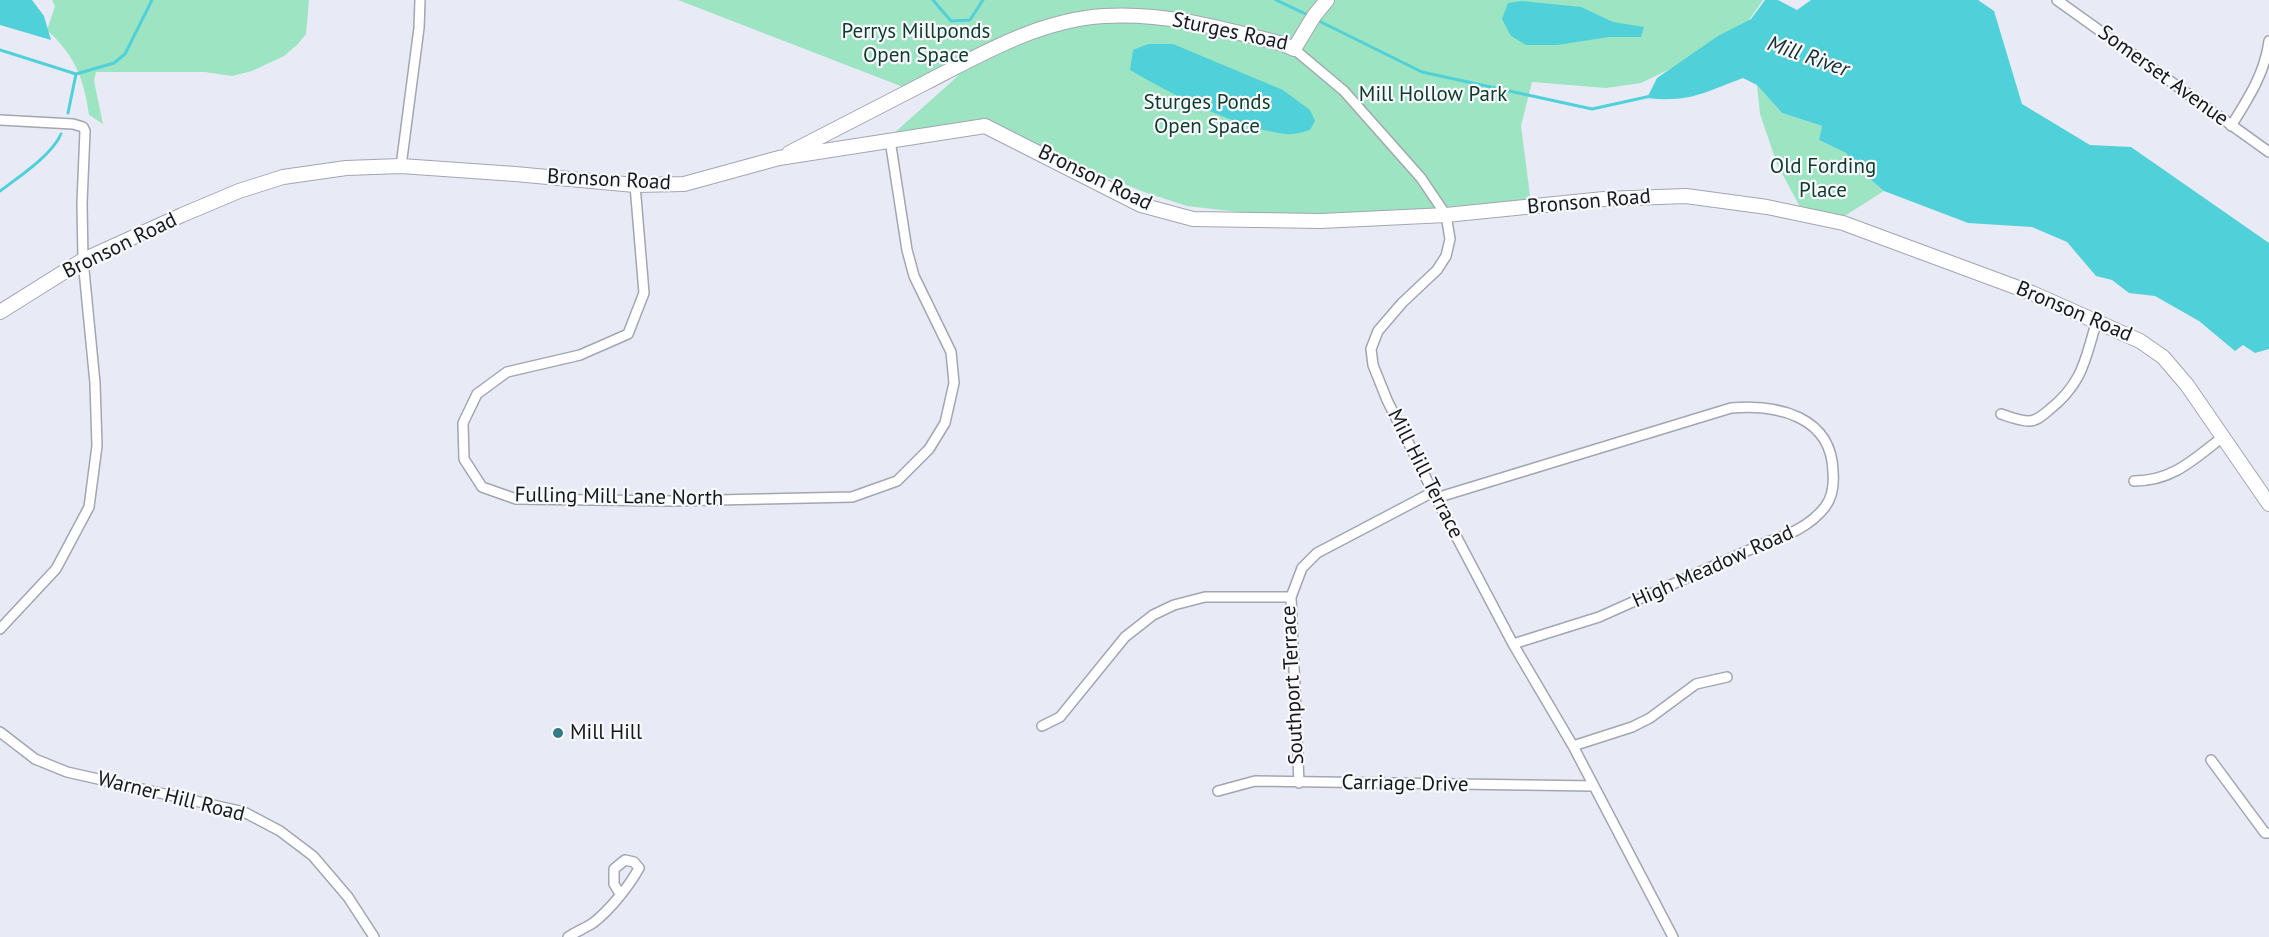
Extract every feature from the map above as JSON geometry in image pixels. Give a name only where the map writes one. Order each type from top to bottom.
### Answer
[{"type":"main road","name":"Sturges Road","points":[[779,158],[1009,40],[1070,21],[1104,16],[1145,16],[1199,22],[1283,44],[1294,49],[1301,35],[1327,0]]},
{"type":"main road","name":"Bronson Road","points":[[0,312],[83,260],[239,191],[283,177],[346,168],[401,166],[635,185],[684,184],[779,158],[985,126],[1141,205],[1193,219],[1321,221],[1446,215],[1656,196],[1706,198],[1757,205],[1843,224],[2021,289],[2097,320],[2140,341],[2163,357],[2187,384],[2269,504]]},
{"type":"street","points":[[401,166],[419,28],[420,0]]},
{"type":"street","name":"Somerset Avenue","points":[[2057,0],[2269,152]]},
{"type":"street","points":[[2231,126],[2254,90],[2265,64],[2269,41]]},
{"type":"street","name":"Mill Hill Terrace","points":[[1294,49],[1344,91],[1421,178],[1446,215],[1450,238],[1444,259],[1437,270],[1411,294],[1375,337],[1371,349],[1373,365],[1387,400],[1434,495],[1513,644],[1573,746],[1673,937]]},
{"type":"street","points":[[0,120],[73,123],[83,127],[85,131],[82,203],[83,260],[96,382],[97,446],[89,507],[56,569],[0,629]]},
{"type":"street","name":"Fulling Mill Lane North","points":[[635,185],[644,293],[628,334],[580,355],[507,372],[477,394],[463,423],[464,459],[482,487],[516,499],[672,501],[852,497],[897,481],[929,449],[945,423],[954,383],[951,352],[914,276],[907,250],[890,140]]},
{"type":"street","points":[[2001,414],[2026,421],[2034,420],[2062,401],[2072,390],[2080,375],[2097,320]]},
{"type":"street","name":"High Meadow Road","points":[[1291,597],[1302,568],[1317,552],[1434,495],[1731,408],[1761,408],[1793,414],[1818,431],[1828,446],[1833,474],[1830,498],[1826,506],[1814,518],[1795,532],[1767,542],[1599,617],[1513,644]]},
{"type":"street","points":[[2134,482],[2154,480],[2177,472],[2224,436]]},
{"type":"street","name":"Southport Terrace","points":[[1042,726],[1060,717],[1125,637],[1153,615],[1174,605],[1204,597],[1291,597],[1299,783]]},
{"type":"street","points":[[1573,746],[1632,727],[1650,718],[1696,684],[1727,677]]},
{"type":"street","name":"Warner Hill Road","points":[[0,732],[35,759],[67,772],[244,812],[280,831],[313,856],[348,897],[374,937]]},
{"type":"street","points":[[2211,760],[2267,833]]},
{"type":"street","name":"Carriage Drive","points":[[1218,790],[1256,781],[1594,786]]},
{"type":"street","points":[[568,937],[594,922],[620,894]]},
{"type":"green space","points":[[52,0],[309,0],[306,34],[298,44],[284,56],[252,71],[232,76],[205,72],[96,72],[94,81],[103,124],[89,115],[77,68],[65,49],[47,30],[55,6]]},
{"type":"green space","points":[[678,0],[1763,0],[1749,20],[1668,70],[1641,83],[1606,88],[1532,82],[1521,126],[1531,203],[1351,215],[1265,215],[1187,206],[1144,192],[984,128],[893,134],[959,75],[916,92]]},
{"type":"green space","name":"Old Fording Place","points":[[1757,85],[1782,113],[1822,126],[1819,140],[1846,153],[1858,169],[1884,191],[1843,217],[1800,207],[1777,164],[1760,114]]},
{"type":"water","points":[[0,0],[32,0],[44,16],[51,40],[0,25]]},
{"type":"water","points":[[1765,0],[1778,0],[1797,10],[1811,0],[1978,0],[1994,11],[2022,104],[2090,145],[2131,147],[2269,243],[2269,349],[2255,353],[2243,345],[2235,351],[2199,321],[2155,296],[2129,293],[2112,280],[2096,276],[2067,242],[2032,227],[1968,223],[1884,191],[1858,169],[1846,153],[1819,140],[1822,126],[1782,113],[1757,85],[1743,78],[1686,98],[1647,98],[1657,78],[1718,36],[1751,19]]},
{"type":"water","points":[[1522,1],[1581,7],[1613,22],[1644,27],[1641,37],[1609,37],[1557,45],[1526,45],[1511,36],[1502,19],[1508,3]]},
{"type":"water","points":[[1148,44],[1173,44],[1283,90],[1310,110],[1315,121],[1310,130],[1287,134],[1248,126],[1206,109],[1165,90],[1130,70],[1133,50]]},
{"type":"waterway","name":"Mill River","points":[[0,50],[76,74],[114,63],[125,54],[152,0]]},
{"type":"waterway","name":"Mill River","points":[[933,0],[951,21],[970,20],[983,0]]},
{"type":"waterway","name":"Mill River","points":[[1276,0],[1310,16]]},
{"type":"waterway","name":"Mill River","points":[[1315,19],[1422,72],[1592,109],[1651,96]]},
{"type":"waterway","points":[[68,113],[76,74]]},
{"type":"waterway","points":[[0,191],[43,158],[61,134]]},
{"type":"place","name":"Mill Hill","points":[[558,733]]},
{"type":"park label","name":"Perrys Millponds Open Space","points":[[916,44]]},
{"type":"park label","name":"Mill Hollow Park","points":[[1433,95]]},
{"type":"park label","name":"Sturges Ponds Open Space","points":[[1207,115]]}]
